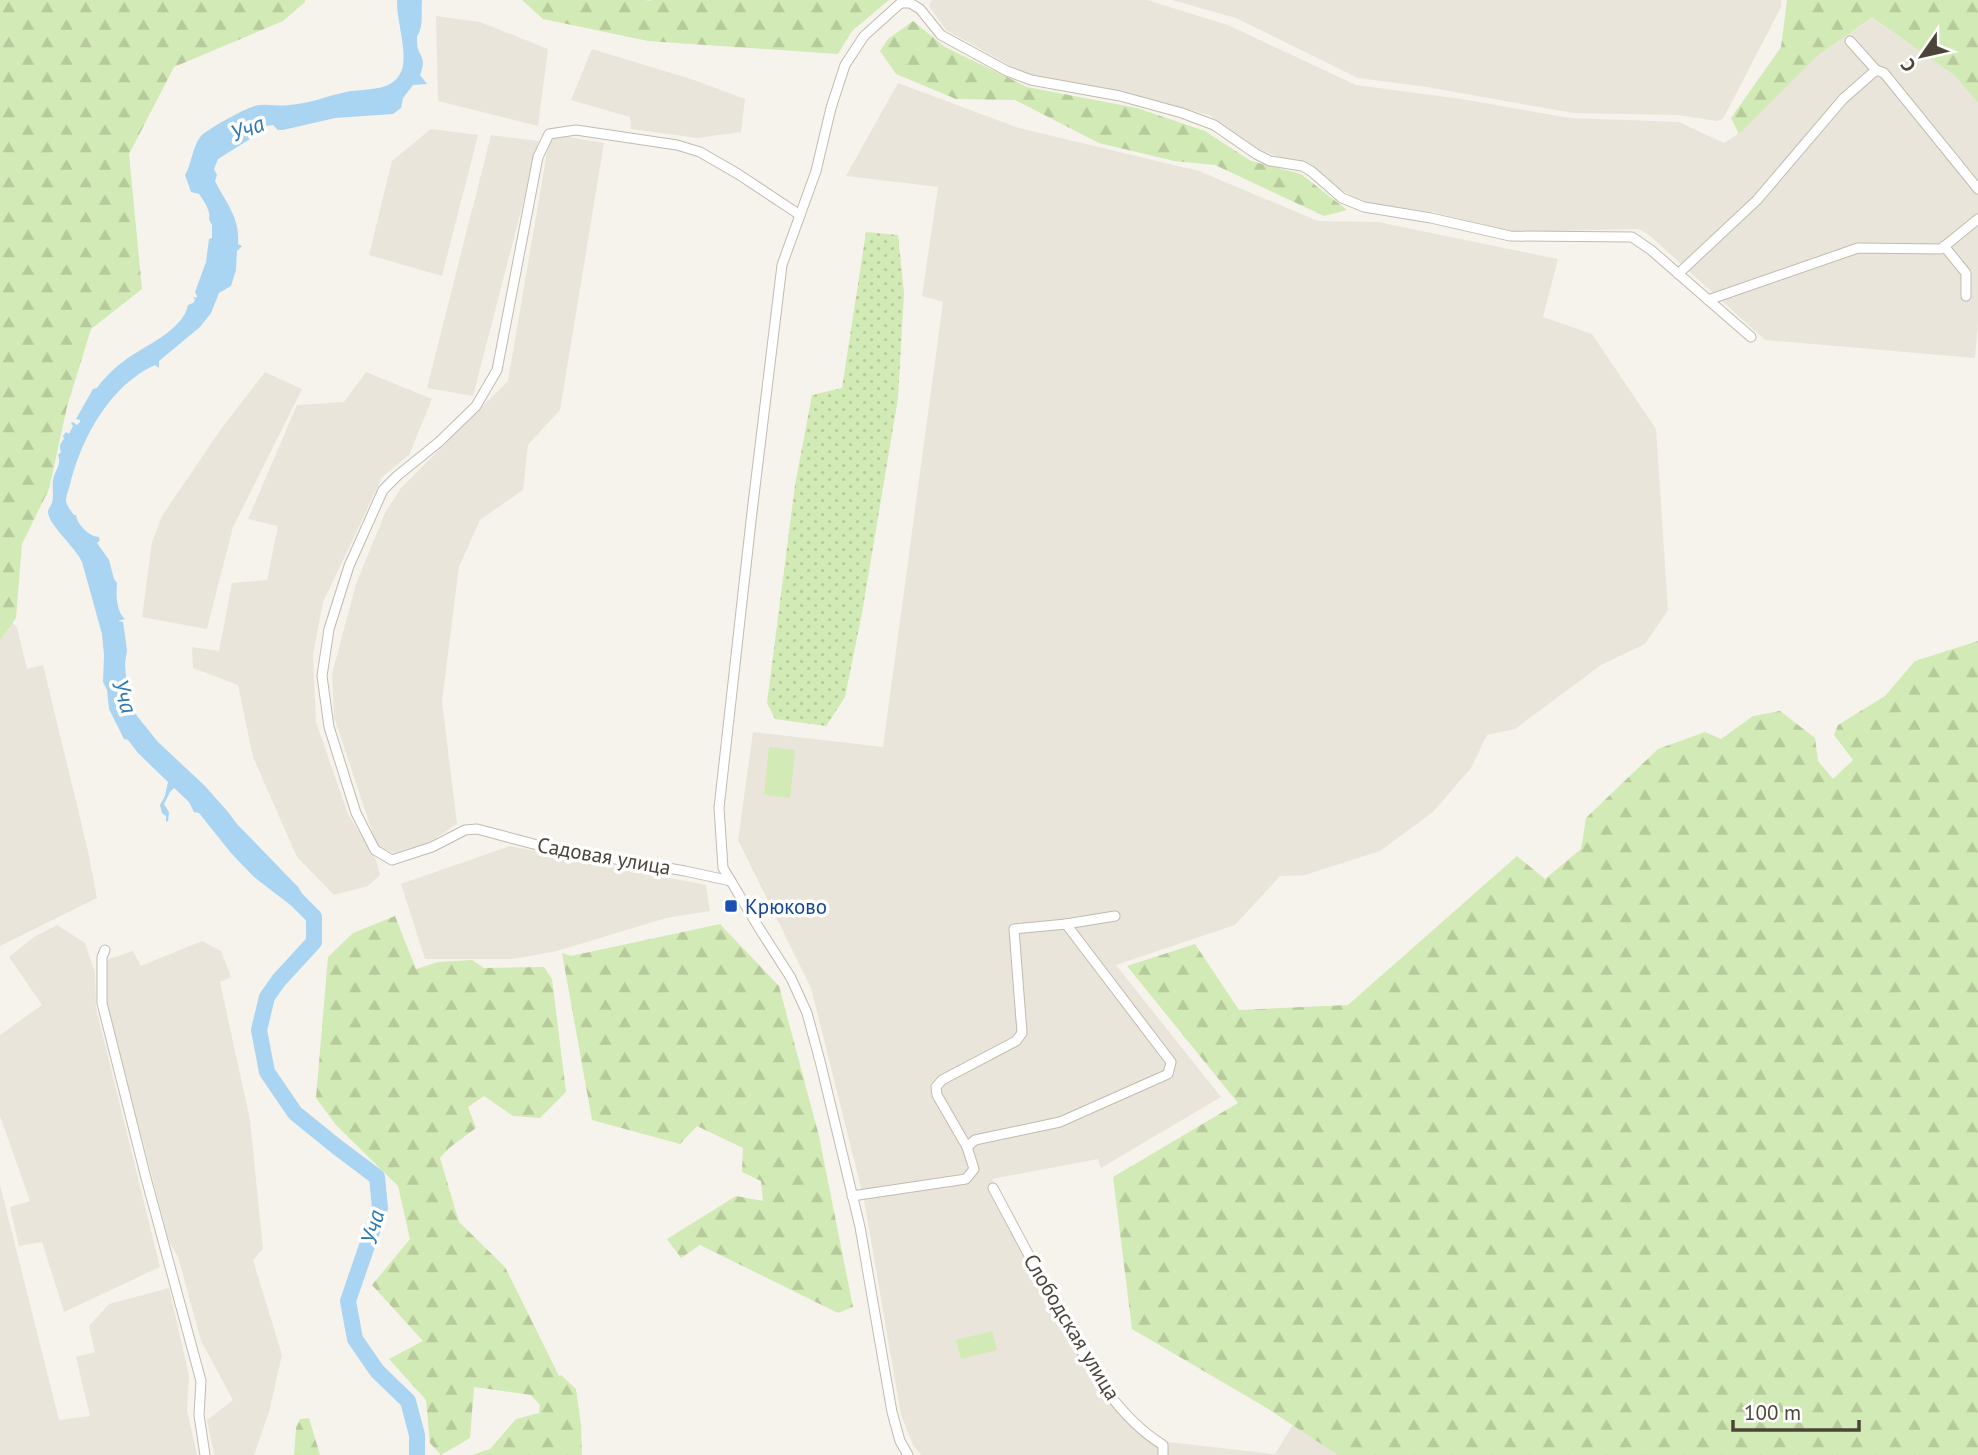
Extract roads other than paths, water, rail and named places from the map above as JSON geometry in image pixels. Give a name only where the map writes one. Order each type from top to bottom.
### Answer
[{"type":"street","points":[[908,1455],[900,1440],[892,1412],[860,1227],[807,1013],[791,978],[723,868],[719,808],[782,265],[816,171],[831,108],[845,65],[864,36],[902,1],[910,3],[920,9],[941,35],[1007,71],[1031,80],[1120,96],[1214,125],[1270,161],[1302,166],[1342,198],[1364,207],[1432,218],[1510,236],[1632,237],[1651,250],[1751,337]]},
{"type":"street","points":[[1850,41],[1876,70],[1884,73],[1978,189]]},
{"type":"street","points":[[1678,274],[1757,200],[1843,99],[1876,70]]},
{"type":"street","name":"Садовая улица","points":[[731,881],[541,846],[477,829],[465,830],[432,847],[392,860],[375,850],[356,813],[329,727],[322,676],[329,629],[349,566],[383,490],[476,407],[497,370],[538,157],[549,134],[576,130],[677,145],[700,152],[800,215]]},
{"type":"street","points":[[1708,300],[1858,248],[1941,249],[1978,219]]},
{"type":"street","points":[[1944,246],[1966,273],[1966,296]]},
{"type":"street","points":[[852,1196],[966,1179],[974,1169],[967,1147],[937,1094],[936,1087],[942,1080],[1016,1041],[1021,1033],[1014,929],[1115,916]]},
{"type":"street","points":[[967,1147],[975,1140],[1060,1122],[1168,1074],[1171,1062],[1066,924]]},
{"type":"street","points":[[105,950],[102,957],[103,1003],[146,1178],[201,1381],[199,1415],[205,1455]]},
{"type":"street","name":"Слободская улица","points":[[993,1188],[1096,1374],[1115,1402],[1147,1436],[1163,1445],[1163,1455]]},
{"type":"water","points":[[397,0],[422,0],[417,46],[423,59],[420,75],[427,84],[413,85],[403,98],[401,108],[393,114],[335,118],[283,130],[278,130],[273,125],[251,129],[246,131],[251,135],[250,139],[218,159],[214,169],[217,175],[215,181],[235,218],[238,244],[242,246],[237,251],[236,270],[231,286],[219,293],[211,313],[200,327],[159,361],[159,368],[155,365],[139,374],[112,398],[83,446],[66,498],[68,507],[81,526],[88,533],[99,537],[97,543],[109,560],[117,583],[118,607],[125,619],[118,621],[123,622],[127,650],[127,690],[137,716],[158,742],[205,786],[237,824],[298,887],[314,912],[306,917],[254,877],[174,788],[164,804],[169,812],[166,822],[160,805],[168,782],[124,739],[109,709],[107,690],[103,682],[102,634],[82,562],[49,518],[48,512],[53,501],[53,480],[59,465],[58,455],[61,452],[63,436],[66,432],[69,434],[73,426],[71,423],[77,425],[80,422],[76,419],[93,389],[120,364],[171,330],[185,314],[188,305],[195,300],[193,297],[197,296],[195,292],[206,262],[209,239],[212,238],[207,206],[199,194],[191,192],[185,175],[198,140],[218,125],[257,106],[304,103],[346,92],[383,87],[393,82],[400,74],[404,58]]},
{"type":"waterway","name":"Уча","points":[[298,901],[314,917],[314,942],[267,997],[259,1030],[267,1072],[295,1113],[377,1177],[380,1208],[348,1301],[355,1339],[377,1371],[408,1401],[417,1435],[417,1455]]},
{"type":"place","name":"Крюково","points":[[731,906]]}]
